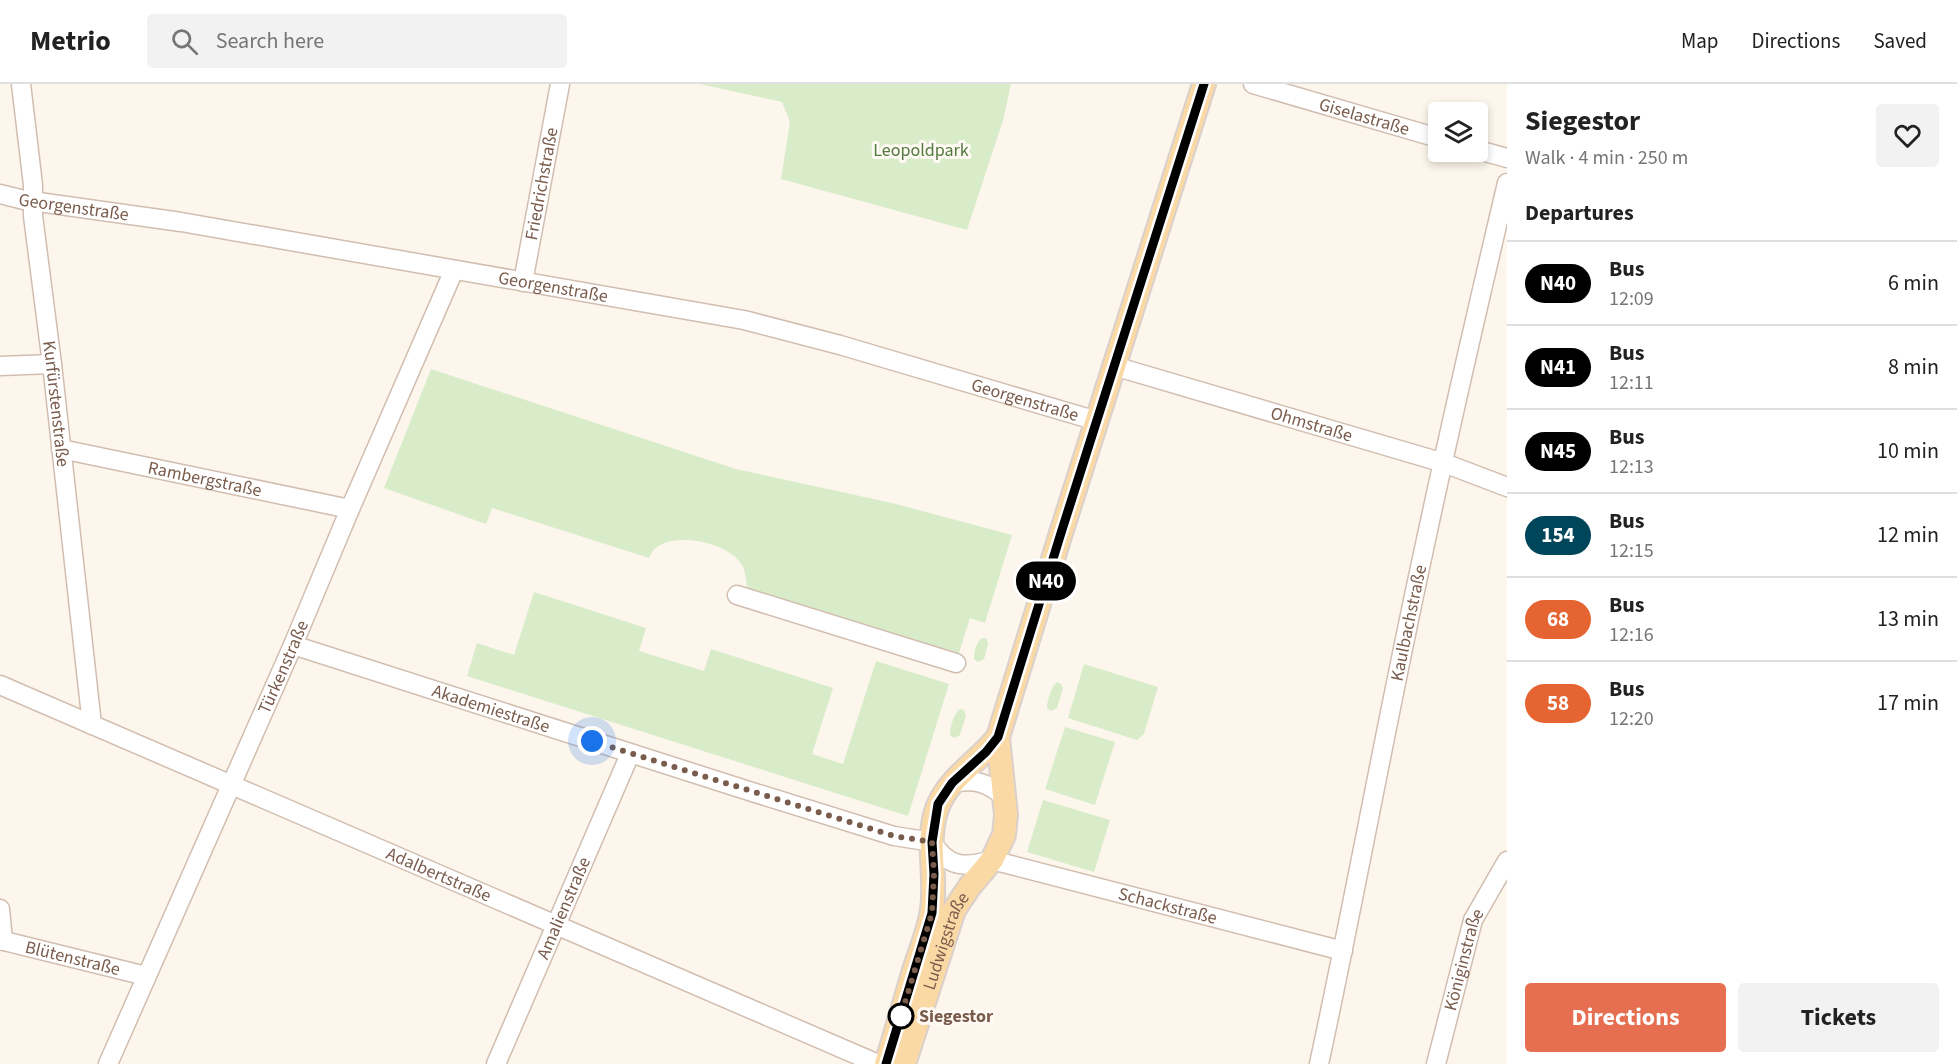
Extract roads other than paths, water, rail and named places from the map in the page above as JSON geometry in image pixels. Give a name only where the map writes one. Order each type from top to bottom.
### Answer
[{"type":"main road","points":[[932,842],[938,804],[952,783],[986,752],[998,737],[1204,84]]},
{"type":"main road","points":[[992,860],[1004,835],[1006,815],[998,737]]},
{"type":"main road","name":"Ludwigstraße","points":[[886,1064],[932,913],[934,874],[932,842]]},
{"type":"main road","name":"Ludwigstraße","points":[[904,1064],[954,910],[992,860]]},
{"type":"street","name":"Kurfürstenstraße","points":[[21,84],[33,185],[33,216],[52,364],[92,725]]},
{"type":"street","name":"Friedrichstraße","points":[[523,282],[560,84]]},
{"type":"street","name":"Giselastraße","points":[[1253,84],[1428,135]]},
{"type":"street","points":[[1488,153],[1507,158]]},
{"type":"street","name":"Kaulbachstraße","points":[[1319,1064],[1421,563],[1463,368],[1507,183]]},
{"type":"street","name":"Georgenstraße","points":[[0,194],[33,201],[181,222],[744,320],[840,345],[1097,421]]},
{"type":"street","name":"Türkenstraße","points":[[108,1064],[232,785],[454,270]]},
{"type":"street","points":[[0,366],[52,364]]},
{"type":"street","name":"Ohmstraße","points":[[1114,366],[1444,463],[1507,487]]},
{"type":"street","name":"Rambergstraße","points":[[61,449],[350,509]]},
{"type":"street","points":[[737,596],[956,663]]},
{"type":"street","name":"Akademiestraße","points":[[293,645],[630,754],[894,836],[932,842]]},
{"type":"street","name":"Adalbertstraße","points":[[0,685],[556,923],[878,1064]]},
{"type":"street","name":"Amalienstraße","points":[[496,1064],[630,754]]},
{"type":"street","points":[[952,783],[962,781],[984,783],[1005,798]]},
{"type":"street","points":[[932,842],[938,852],[956,864],[976,865],[992,860]]},
{"type":"street","name":"Schackstraße","points":[[992,860],[1343,951]]},
{"type":"street","name":"Königinstraße","points":[[1436,1064],[1473,920],[1507,861]]},
{"type":"street","points":[[0,909],[2,941]]},
{"type":"street","name":"Blütenstraße","points":[[2,941],[146,976]]},
{"type":"place","name":"Siegestor","points":[[901,1016]]},
{"type":"park label","name":"Leopoldpark","points":[[921,150]]}]
